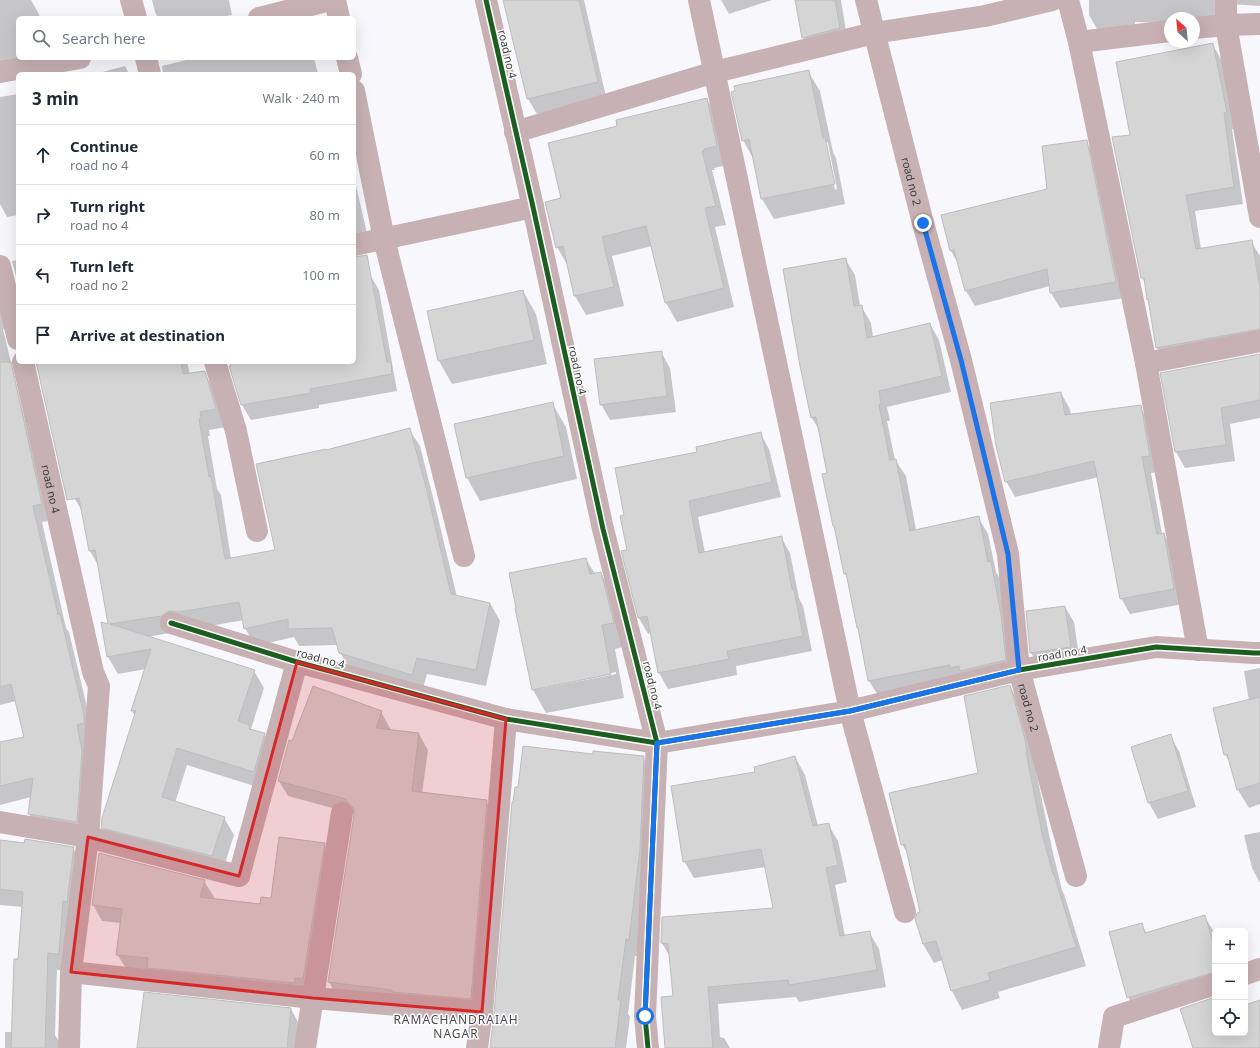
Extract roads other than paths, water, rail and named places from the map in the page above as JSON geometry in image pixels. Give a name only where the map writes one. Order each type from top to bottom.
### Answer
[{"type":"street","points":[[131,0],[135,16]]},
{"type":"street","points":[[266,16],[330,0]]},
{"type":"street","points":[[335,0],[339,16]]},
{"type":"street","name":"road no 4","points":[[486,0],[603,529],[657,743],[645,1016],[648,1048]]},
{"type":"street","points":[[699,0],[850,711],[905,912]]},
{"type":"street","name":"road no 2","points":[[866,0],[923,223],[961,360],[1008,554],[1019,670],[1076,876]]},
{"type":"street","points":[[516,132],[715,72],[984,8],[1052,0]]},
{"type":"street","points":[[1068,0],[1079,42],[1146,363],[1198,650]]},
{"type":"street","points":[[1226,0],[1226,24],[1257,184],[1260,217]]},
{"type":"street","points":[[1200,27],[1226,24],[1260,24]]},
{"type":"street","points":[[1079,42],[1164,32]]},
{"type":"street","points":[[0,72],[69,60]]},
{"type":"street","points":[[146,60],[150,72]]},
{"type":"street","points":[[347,60],[350,72]]},
{"type":"street","points":[[356,101],[384,239],[464,556]]},
{"type":"street","points":[[356,245],[533,207]]},
{"type":"street","points":[[0,266],[13,328]]},
{"type":"street","points":[[1146,363],[1260,341]]},
{"type":"street","name":"road no 4","points":[[23,364],[93,672],[99,686],[88,837]]},
{"type":"street","points":[[216,364],[236,431],[257,530]]},
{"type":"street","name":"road no 4","points":[[170,624],[297,662],[506,718],[657,743],[850,711],[1019,670],[1156,647],[1260,653]]},
{"type":"street","points":[[0,822],[88,837],[239,876],[297,662]]},
{"type":"street","points":[[477,1048],[482,1012],[506,718]]},
{"type":"street","points":[[306,1048],[342,812]]},
{"type":"street","points":[[69,1048],[70,972],[88,837]]},
{"type":"street","points":[[1248,973],[1260,969]]},
{"type":"street","points":[[70,972],[313,998],[482,1012]]},
{"type":"street","points":[[1109,1048],[1114,1017],[1212,985]]},
{"type":"district","name":"RAMACHANDRAIAH NAGAR","points":[[456,1026]]}]
